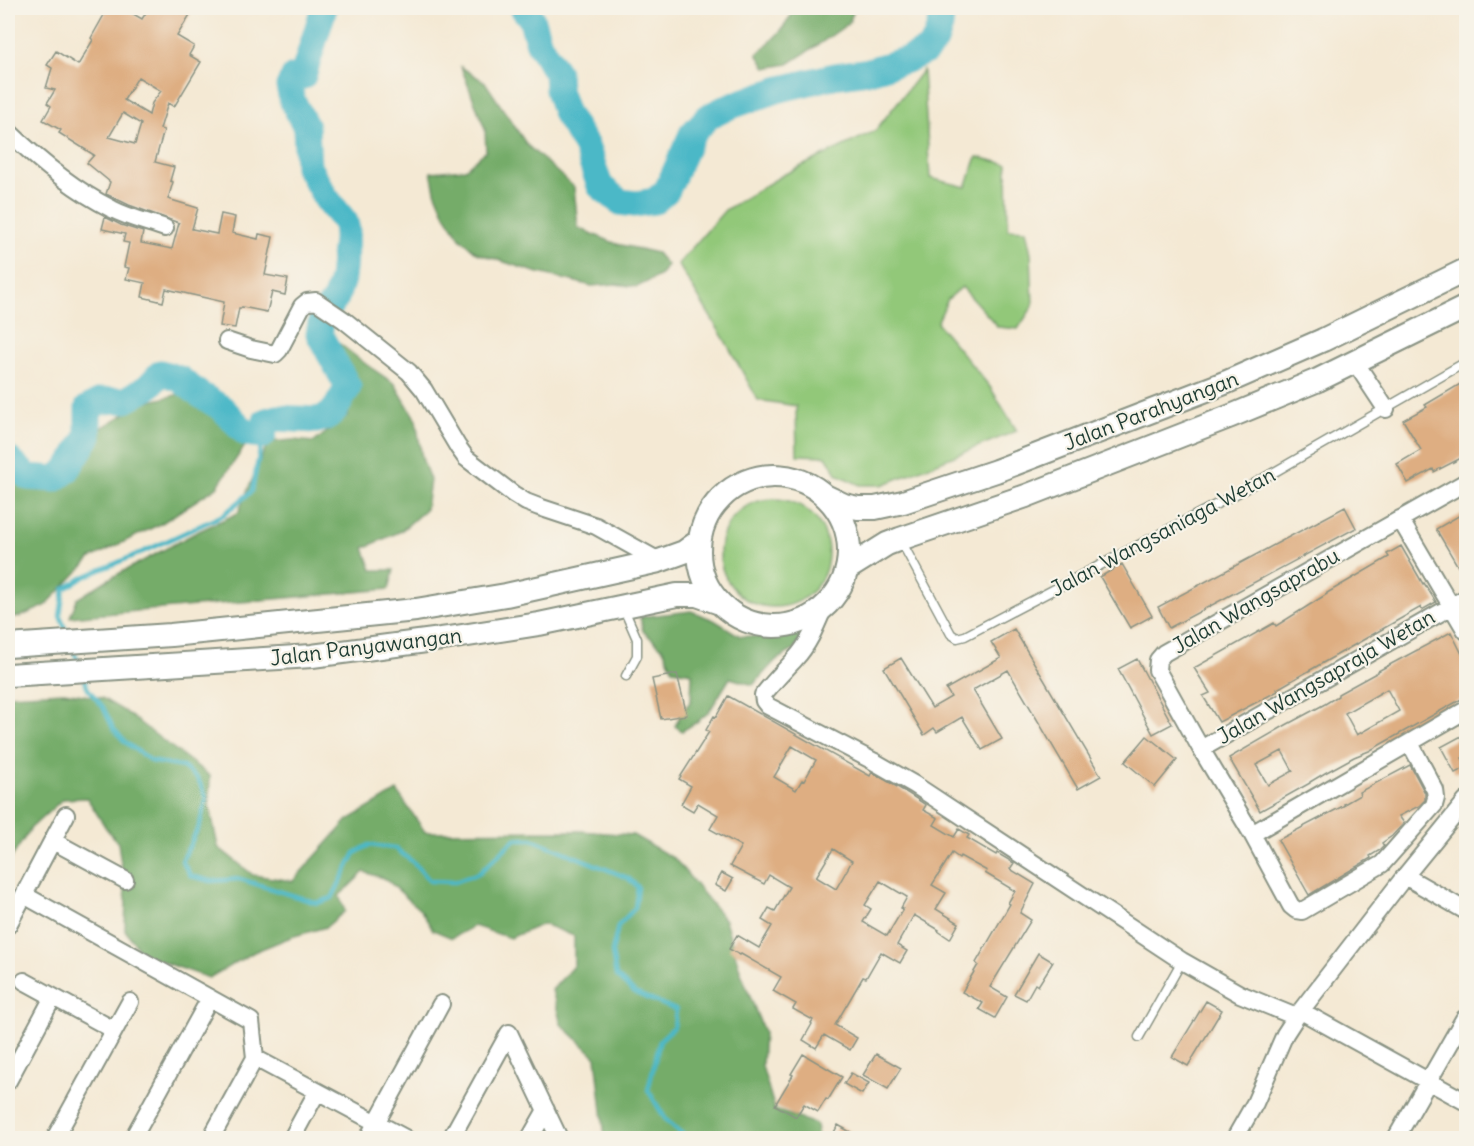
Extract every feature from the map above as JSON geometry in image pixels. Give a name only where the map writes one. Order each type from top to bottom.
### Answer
[{"type":"main road","name":"Jalan Parahyangan","points":[[825,496],[844,505],[875,508],[903,502],[996,471],[1227,382],[1323,340],[1467,270]]},
{"type":"main road","name":"Jalan Parahyangan","points":[[847,569],[887,544],[1026,496],[1264,403],[1318,380],[1467,307]]},
{"type":"main road","points":[[760,477],[783,477],[805,483],[825,496],[838,512],[846,530],[849,549],[847,569],[838,590],[824,608],[804,620],[782,626],[760,624],[738,616],[720,603],[707,585],[700,563],[699,541],[706,519],[719,500],[737,485],[760,477]]},
{"type":"main road","name":"Jalan Panyawangan","points":[[16,646],[118,639],[416,610],[506,595],[659,561],[684,552],[699,541]]},
{"type":"main road","name":"Jalan Panyawangan","points":[[17,674],[312,656],[539,624],[687,594],[720,603]]},
{"type":"street","points":[[8,131],[50,169],[87,194],[114,210],[165,228]]},
{"type":"street","points":[[227,341],[275,354],[302,306],[307,302],[316,302],[344,320],[409,372],[424,390],[466,458],[483,472],[526,502],[596,526],[659,561]]},
{"type":"street","points":[[1355,362],[1386,409]]},
{"type":"street","name":"Jalan Wangsaprabu","points":[[1410,743],[1435,790],[1434,805],[1382,864],[1302,911],[1296,910],[1291,906],[1157,670],[1158,660],[1164,653],[1467,482]]},
{"type":"street","points":[[1400,519],[1459,602],[1467,631]]},
{"type":"street","name":"Jalan Wangsapraja Wetan","points":[[1201,749],[1459,602]]},
{"type":"street","points":[[824,608],[808,641],[763,695],[768,706],[915,785],[1182,961],[1240,994],[1298,1014],[1467,1102]]},
{"type":"street","points":[[1252,834],[1467,710]]},
{"type":"street","points":[[1235,1138],[1255,1102],[1285,1034],[1298,1014],[1405,876],[1467,801]]},
{"type":"street","points":[[8,925],[66,815]]},
{"type":"street","points":[[53,841],[125,880]]},
{"type":"street","points":[[1405,876],[1467,911]]},
{"type":"street","points":[[24,894],[251,1021],[255,1058],[211,1138]]},
{"type":"street","points":[[24,981],[114,1030]]},
{"type":"street","points":[[8,1081],[53,997]]},
{"type":"street","points":[[133,1138],[210,998]]},
{"type":"street","points":[[55,1138],[130,1002]]},
{"type":"street","points":[[368,1138],[441,1004]]},
{"type":"street","points":[[1396,1138],[1464,1019]]},
{"type":"street","points":[[451,1138],[509,1033],[559,1138]]},
{"type":"street","points":[[255,1058],[405,1138]]},
{"type":"street","points":[[292,1138],[317,1092]]},
{"type":"street","points":[[530,1138],[546,1110]]},
{"type":"lane","name":"Jalan Wangsaniaga Wetan","points":[[900,539],[951,634],[957,638],[965,636],[1238,494],[1467,362]]},
{"type":"lane","points":[[622,607],[637,639],[637,656],[626,676]]},
{"type":"lane","points":[[1139,1037],[1182,961]]},
{"type":"green space","points":[[796,8],[855,8],[849,23],[821,43],[788,64],[766,68],[757,54],[780,32]]},
{"type":"green space","points":[[461,67],[485,82],[527,145],[574,187],[578,228],[617,244],[657,253],[667,265],[661,275],[637,287],[615,284],[592,286],[535,272],[477,253],[460,238],[445,215],[435,191],[431,172],[465,169],[486,151],[485,129]]},
{"type":"green space","points":[[923,70],[930,178],[966,187],[977,157],[1007,164],[1008,229],[1026,230],[1031,253],[1033,306],[1018,329],[998,327],[962,287],[948,299],[937,323],[990,387],[1017,431],[882,485],[860,485],[838,475],[826,456],[797,455],[796,406],[758,400],[678,264],[725,210],[783,175],[875,131]]},
{"type":"green space","points":[[340,344],[395,384],[416,420],[422,458],[430,480],[426,509],[401,531],[364,548],[372,570],[394,570],[389,589],[70,617],[77,599],[107,580],[238,513],[268,442],[293,440],[314,442],[348,415],[350,377],[333,345]]},
{"type":"green space","points":[[205,388],[247,443],[217,487],[162,523],[91,558],[45,606],[19,617],[8,617],[8,474],[39,491],[67,470],[93,433],[143,403]]},
{"type":"green space","points":[[774,499],[795,503],[812,515],[824,532],[828,553],[824,574],[812,591],[795,603],[774,607],[753,603],[736,591],[724,574],[720,553],[724,532],[736,515],[753,503]]},
{"type":"green space","points":[[691,611],[714,620],[740,636],[773,637],[804,632],[794,650],[776,660],[753,685],[730,678],[709,712],[682,731],[675,726],[691,701],[692,673],[673,670],[663,649],[643,631],[640,617]]},
{"type":"green space","points":[[64,692],[102,698],[124,711],[210,776],[209,804],[218,847],[253,875],[293,881],[348,820],[397,791],[425,832],[580,831],[633,835],[675,859],[725,920],[741,973],[764,1032],[762,1066],[775,1110],[816,1124],[818,1138],[605,1138],[596,1057],[561,1024],[552,990],[574,965],[574,936],[543,924],[510,938],[474,926],[452,938],[433,930],[421,911],[386,879],[364,872],[339,896],[345,911],[326,927],[291,937],[254,952],[209,978],[143,955],[125,930],[126,899],[118,843],[87,798],[63,799],[31,828],[8,863],[8,695]]},
{"type":"building","points":[[108,8],[123,8],[142,19],[149,8],[170,8],[177,12],[179,8],[194,8],[177,36],[194,46],[189,55],[201,62],[174,107],[168,103],[160,129],[164,130],[155,162],[174,167],[168,199],[198,208],[192,229],[217,234],[221,214],[235,217],[232,233],[258,239],[259,234],[273,237],[265,275],[288,279],[285,295],[272,292],[267,312],[242,307],[239,308],[235,328],[220,326],[224,302],[166,289],[163,302],[142,297],[145,283],[126,279],[129,268],[124,267],[129,243],[123,242],[125,234],[102,229],[105,217],[143,232],[141,243],[172,249],[179,223],[106,194],[110,182],[87,163],[94,155],[59,133],[61,130],[43,120],[51,106],[47,103],[55,90],[46,88],[52,68],[47,65],[56,51],[78,65],[93,40],[91,38]],"holes":[[[138,77],[161,91],[152,103],[149,115],[124,100]],[[123,113],[141,124],[135,144],[109,137]]]},
{"type":"building","points":[[1467,380],[1467,455],[1434,472],[1433,469],[1408,483],[1397,464],[1421,450],[1403,420]]},
{"type":"building","points":[[1345,507],[1356,528],[1169,628],[1158,607]]},
{"type":"building","points":[[1467,511],[1467,582],[1436,529]]},
{"type":"building","points":[[1401,546],[1436,602],[1422,610],[1421,607],[1277,689],[1278,691],[1219,722],[1203,696],[1210,693],[1194,668],[1274,623],[1276,626],[1389,557],[1387,554]]},
{"type":"building","points":[[1122,564],[1152,616],[1130,628],[1100,577]]},
{"type":"building","points":[[1014,629],[1101,776],[1078,789],[1008,670],[973,690],[1002,739],[982,750],[962,717],[937,732],[934,728],[924,735],[884,668],[901,658],[932,708],[951,697],[946,689],[1001,658],[991,642]]},
{"type":"building","points":[[1451,632],[1467,666],[1467,696],[1260,811],[1229,758],[1378,671]],"holes":[[[1387,689],[1399,711],[1357,735],[1345,713]],[[1282,751],[1293,771],[1268,785],[1256,765]]]},
{"type":"building","points":[[1137,659],[1172,724],[1153,734],[1118,669]]},
{"type":"building","points":[[677,674],[687,715],[661,719],[652,679]]},
{"type":"building","points":[[728,696],[870,776],[872,772],[909,794],[926,805],[923,810],[938,818],[934,825],[954,837],[959,829],[969,835],[967,838],[1014,863],[1010,869],[1035,884],[1020,913],[1031,920],[990,987],[1007,997],[995,1018],[979,1009],[983,1003],[962,992],[1015,891],[985,873],[987,871],[952,853],[932,885],[946,893],[936,909],[959,923],[950,939],[914,915],[897,945],[907,951],[900,963],[881,952],[866,978],[863,977],[835,1025],[857,1038],[850,1050],[824,1035],[816,1048],[803,1040],[813,1020],[793,1009],[796,1004],[773,991],[781,977],[729,949],[737,935],[759,948],[772,926],[762,920],[769,908],[775,911],[789,887],[769,875],[764,884],[730,866],[741,846],[710,829],[718,815],[698,803],[693,811],[681,804],[691,786],[679,779],[709,732],[706,730],[714,716],[716,717]],"holes":[[[792,746],[816,760],[796,790],[774,777]],[[833,849],[852,861],[836,889],[816,877]],[[880,881],[907,897],[901,908],[903,909],[887,936],[863,922],[871,909],[865,905]]]},
{"type":"building","points":[[1467,733],[1467,755],[1462,758],[1467,767],[1455,773],[1441,747]]},
{"type":"building","points":[[1147,736],[1177,760],[1155,787],[1125,762]]},
{"type":"building","points":[[1410,765],[1425,793],[1425,800],[1419,806],[1399,816],[1404,823],[1382,843],[1384,846],[1370,856],[1371,858],[1309,895],[1278,840],[1345,805],[1360,795],[1359,792]]},
{"type":"building","points":[[722,873],[733,879],[726,891],[715,885]]},
{"type":"building","points":[[1038,953],[1053,962],[1038,986],[1035,984],[1026,1000],[1014,994]]},
{"type":"building","points":[[1206,1001],[1222,1010],[1188,1066],[1172,1057]]},
{"type":"building","points":[[803,1054],[842,1077],[818,1112],[804,1104],[796,1117],[775,1105]]},
{"type":"building","points":[[876,1054],[901,1068],[888,1089],[863,1075]]},
{"type":"building","points":[[851,1073],[869,1083],[862,1094],[844,1084]]},
{"type":"building","points":[[838,1125],[861,1138],[831,1138]]},
{"type":"waterway","points":[[8,459],[28,477],[55,479],[67,470],[88,436],[88,408],[101,401],[126,400],[148,387],[161,373],[180,379],[222,408],[246,433],[263,435],[266,421],[277,418],[317,420],[329,416],[336,408],[348,387],[319,334],[322,317],[336,298],[342,279],[347,230],[345,222],[326,198],[308,167],[306,127],[292,100],[289,86],[294,77],[303,76],[324,8]]},
{"type":"waterway","points":[[523,8],[531,18],[539,44],[557,73],[558,90],[566,114],[586,146],[600,186],[620,202],[635,204],[655,201],[667,190],[692,134],[708,117],[728,107],[777,90],[834,76],[869,71],[906,60],[926,51],[935,41],[942,8]]},
{"type":"waterway","points":[[68,636],[60,616],[64,589],[86,576],[223,515],[252,491],[263,435]]},
{"type":"waterway","points":[[72,647],[79,664]]},
{"type":"waterway","points":[[84,678],[88,689],[103,707],[113,728],[125,742],[151,761],[183,767],[198,779],[206,797],[200,824],[182,861],[191,876],[211,881],[240,879],[317,903],[332,898],[355,853],[369,845],[395,848],[414,863],[430,881],[455,882],[479,873],[515,839],[532,839],[628,878],[638,887],[635,908],[618,926],[612,952],[616,976],[635,993],[676,1010],[674,1027],[660,1040],[648,1090],[666,1120],[687,1138]]}]
